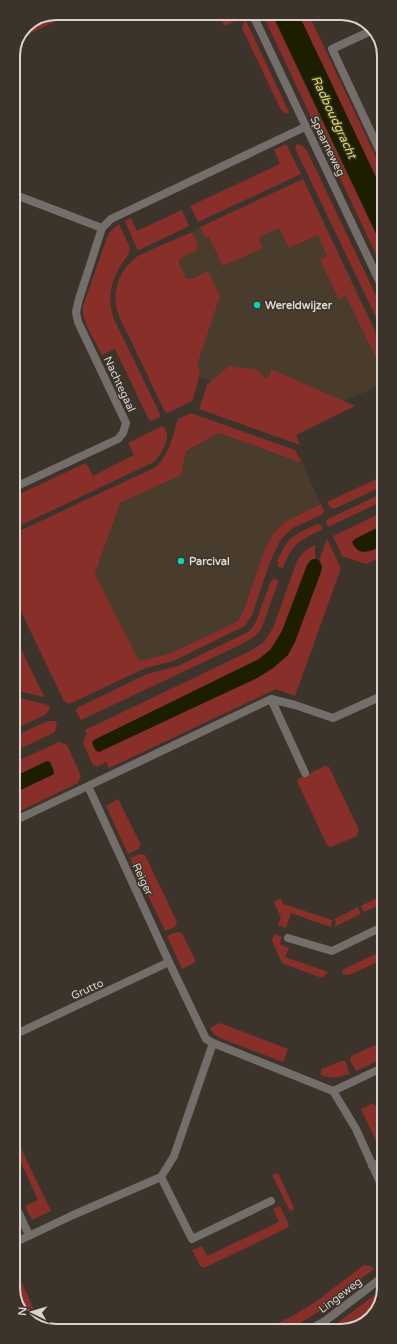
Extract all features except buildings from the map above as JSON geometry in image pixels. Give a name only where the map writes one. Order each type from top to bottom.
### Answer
[{"type":"street","name":"Spaarneweg","points":[[255,20],[305,127],[326,166],[377,277]]},
{"type":"street","points":[[368,32],[332,49],[377,145]]},
{"type":"street","points":[[20,197],[102,228],[111,218],[305,127]]},
{"type":"street","name":"Nachtegaal","points":[[20,485],[118,439],[123,433],[126,423],[78,322],[76,312],[102,228]]},
{"type":"street","points":[[20,818],[271,700],[295,705],[333,718],[377,698]]},
{"type":"street","points":[[271,700],[305,773]]},
{"type":"street","name":"Reiger","points":[[88,786],[206,1039],[334,1091]]},
{"type":"street","points":[[288,938],[332,951],[377,929]]},
{"type":"street","name":"Grutto","points":[[20,1033],[169,962]]},
{"type":"street","points":[[20,1240],[160,1177],[174,1156],[213,1043]]},
{"type":"street","points":[[377,1070],[334,1091],[356,1129],[377,1176]]},
{"type":"street","points":[[372,1166],[377,1164]]},
{"type":"street","points":[[160,1177],[192,1239],[271,1201]]},
{"type":"street","points":[[20,1215],[29,1235]]},
{"type":"street","name":"Lingeweg","points":[[320,1324],[377,1281]]},
{"type":"shaded area","points":[[58,20],[27,35],[30,30],[42,23]]},
{"type":"shaded area","points":[[221,20],[236,20],[235,21],[224,26]]},
{"type":"shaded area","points":[[265,20],[274,20],[377,236],[377,256]]},
{"type":"shaded area","points":[[301,20],[311,20],[377,159],[377,179]]},
{"type":"shaded area","points":[[246,21],[289,112],[286,114],[281,110],[242,28],[244,22]]},
{"type":"shaded area","points":[[286,144],[301,174],[198,222],[190,206],[280,164],[274,150]]},
{"type":"shaded area","points":[[297,144],[303,146],[307,151],[377,297],[377,319],[295,148]]},
{"type":"shaded area","name":"Wereldwijzer","points":[[303,179],[377,333],[377,387],[304,418],[202,377],[185,382],[142,264],[200,227]]},
{"type":"shaded area","points":[[303,179],[377,336],[377,358],[346,296],[339,299],[320,260],[327,256],[318,235],[289,248],[279,228],[258,238],[263,248],[223,266],[209,237],[205,237],[200,227]]},
{"type":"shaded area","points":[[182,210],[189,226],[139,250],[137,249],[125,221],[131,218],[137,231]]},
{"type":"shaded area","points":[[119,224],[130,248],[113,282],[111,294],[112,313],[160,414],[160,417],[152,421],[149,420],[115,349],[102,355],[84,317],[83,306],[107,238],[110,232]]},
{"type":"shaded area","points":[[192,232],[197,241],[197,250],[179,259],[179,263],[186,279],[193,279],[208,271],[220,296],[197,365],[199,367],[199,376],[192,401],[168,413],[165,412],[119,316],[116,293],[119,279],[127,266],[135,258]]},
{"type":"shaded area","points":[[229,366],[259,370],[263,377],[267,378],[270,375],[271,369],[355,406],[296,435],[300,445],[199,409],[207,385]]},
{"type":"shaded area","points":[[191,413],[295,450],[302,463],[219,433],[186,451],[181,475],[120,503],[95,574],[139,661],[169,654],[238,621],[244,609],[266,547],[273,534],[283,523],[321,504],[324,510],[323,514],[293,528],[281,539],[270,562],[252,615],[245,626],[173,661],[146,668],[69,704],[64,701],[20,610],[20,531],[156,467],[168,450],[178,419]]},
{"type":"shaded area","points":[[162,426],[167,434],[167,439],[163,449],[154,462],[20,526],[20,494],[86,463],[93,476],[134,455],[128,443]]},
{"type":"shaded area","name":"Parcival","points":[[219,433],[302,463],[321,504],[283,523],[273,534],[238,621],[169,654],[139,662],[95,574],[120,503],[181,475],[186,451]]},
{"type":"shaded area","points":[[377,479],[377,489],[334,509],[330,507],[327,502]]},
{"type":"shaded area","points":[[377,496],[377,504],[328,527],[326,522],[328,519]]},
{"type":"shaded area","points":[[377,515],[377,528],[355,539],[371,551],[377,548],[377,559],[366,564],[342,556],[333,536]]},
{"type":"shaded area","points":[[317,524],[321,525],[323,529],[308,536],[298,543],[290,553],[283,568],[277,566],[279,563],[277,562],[288,542],[297,534]]},
{"type":"shaded area","points":[[327,539],[341,568],[295,696],[276,689],[109,768],[106,762],[98,766],[93,765],[83,743],[87,734],[85,730],[250,651],[264,642],[273,628],[297,561],[305,551],[315,545],[315,559],[311,560],[282,631],[271,649],[259,659],[94,740],[92,743],[96,751],[99,751],[257,678],[273,668],[288,655],[322,566],[319,560]]},
{"type":"shaded area","points":[[273,578],[279,580],[261,630],[255,636],[242,644],[81,720],[76,711],[77,708],[147,674],[178,666],[248,632],[255,624]]},
{"type":"shaded area","points":[[20,647],[44,697],[20,692]]},
{"type":"shaded area","points":[[20,698],[48,705],[50,709],[45,715],[20,727]]},
{"type":"shaded area","points":[[48,721],[55,721],[57,724],[55,732],[20,749],[20,734]]},
{"type":"shaded area","points":[[59,742],[67,745],[81,776],[78,783],[20,811],[20,790],[54,774],[50,762],[47,761],[20,774],[20,760]]},
{"type":"shaded area","points":[[325,766],[329,767],[359,830],[357,836],[331,847],[327,845],[297,781],[298,779]]},
{"type":"shaded area","points":[[118,799],[141,845],[138,849],[128,854],[106,806]]},
{"type":"shaded area","points":[[140,854],[145,855],[177,922],[175,927],[165,931],[130,858]]},
{"type":"shaded area","points":[[281,898],[283,904],[332,920],[331,927],[291,913],[286,928],[278,925],[281,917],[274,903]]},
{"type":"shaded area","points":[[377,898],[377,906],[364,912],[361,906]]},
{"type":"shaded area","points":[[358,907],[361,914],[334,927],[336,922],[335,919]]},
{"type":"shaded area","points":[[177,932],[182,933],[196,962],[182,969],[167,936]]},
{"type":"shaded area","points":[[274,934],[282,937],[280,944],[289,948],[285,957],[328,972],[322,978],[282,963],[272,941]]},
{"type":"shaded area","points":[[377,953],[377,962],[349,975],[343,974],[342,970]]},
{"type":"shaded area","points":[[220,1023],[288,1049],[283,1062],[220,1038],[213,1033],[210,1028]]},
{"type":"shaded area","points":[[377,1044],[377,1061],[356,1071],[350,1060],[351,1056]]},
{"type":"shaded area","points":[[341,1061],[345,1061],[350,1074],[333,1078],[320,1075],[322,1069]]},
{"type":"shaded area","points":[[374,1103],[377,1110],[377,1143],[361,1109]]},
{"type":"shaded area","points":[[20,1146],[51,1211],[32,1220],[25,1206],[38,1200],[20,1161]]},
{"type":"shaded area","points":[[278,1173],[294,1208],[290,1211],[272,1175]]},
{"type":"shaded area","points":[[280,1206],[289,1225],[287,1228],[204,1268],[200,1266],[192,1250],[202,1246],[207,1256],[279,1222],[273,1209]]},
{"type":"shaded area","points":[[364,1265],[371,1266],[374,1269],[318,1312],[299,1324],[275,1324],[291,1317],[314,1303]]},
{"type":"shaded area","points":[[20,1279],[38,1319],[27,1310],[23,1302]]},
{"type":"shaded area","points":[[377,1293],[370,1310],[365,1315],[353,1322],[336,1324]]},
{"type":"water","name":"Radboudgracht","points":[[275,20],[301,20],[377,179],[377,235]]},
{"type":"water","points":[[377,528],[377,548],[370,551],[362,552],[355,547],[352,542]]},
{"type":"water","points":[[311,560],[319,560],[322,566],[321,572],[295,642],[288,655],[273,668],[257,678],[99,752],[96,751],[92,743],[94,740],[259,659],[271,649],[282,631],[307,565]]},
{"type":"water","points":[[47,761],[50,762],[54,774],[20,790],[20,774]]},
{"type":"place","name":"Wereldwijzer","points":[[257,305]]},
{"type":"place","name":"Parcival","points":[[181,561]]}]
